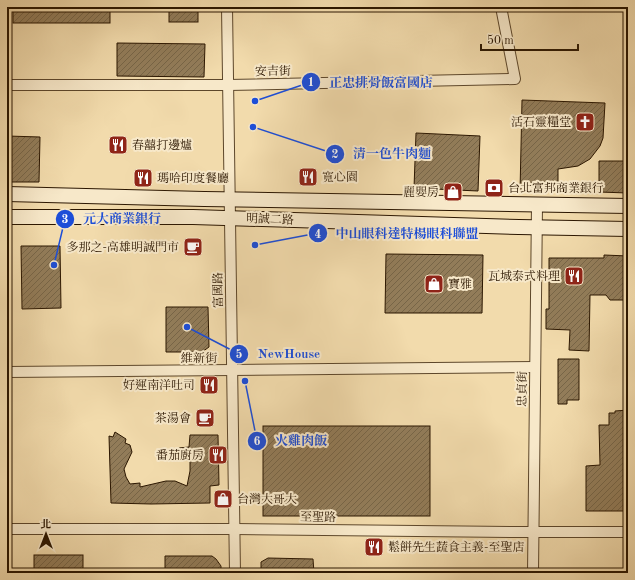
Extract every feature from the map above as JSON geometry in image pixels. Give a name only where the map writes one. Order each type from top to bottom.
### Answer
[{"type":"street","name":"富國路","points":[[227,7],[235,573]]},
{"type":"street","name":"安吉街","points":[[7,85],[228,85],[515,79],[501,7]]},
{"type":"street","name":"明誠二路","points":[[7,194],[230,200],[628,206]]},
{"type":"street","name":"忠貞街","points":[[532,573],[537,205]]},
{"type":"street","name":"明誠二路","points":[[7,217],[193,217],[628,229]]},
{"type":"street","name":"維新街","points":[[7,372],[536,366]]},
{"type":"street","name":"至聖路","points":[[7,529],[628,532]]},
{"type":"building","points":[[13,7],[110,7],[110,23],[13,23]]},
{"type":"building","points":[[169,7],[198,7],[198,22],[169,22]]},
{"type":"building","points":[[117,43],[205,44],[204,77],[117,76]]},
{"type":"building","points":[[522,100],[605,103],[603,138],[600,146],[590,159],[578,166],[558,169],[558,184],[552,184],[552,188],[547,188],[547,192],[520,192]]},
{"type":"building","points":[[416,133],[480,136],[478,191],[414,188]]},
{"type":"building","points":[[7,136],[40,137],[39,182],[7,182]]},
{"type":"building","points":[[599,161],[628,161],[628,193],[599,192]]},
{"type":"building","points":[[21,246],[60,246],[61,308],[22,309]]},
{"type":"building","name":"寶雅","points":[[386,254],[483,255],[482,313],[385,313]]},
{"type":"building","points":[[604,255],[628,256],[628,300],[610,300],[606,295],[590,295],[589,351],[569,350],[570,330],[546,329],[546,309],[549,309],[549,258],[604,258]]},
{"type":"building","points":[[166,307],[208,307],[209,347],[202,352],[166,352]]},
{"type":"building","points":[[558,359],[579,359],[579,400],[567,400],[567,404],[558,404]]},
{"type":"building","points":[[628,410],[628,511],[586,511],[586,466],[600,465],[599,425],[609,425],[609,413]]},
{"type":"building","points":[[263,426],[430,426],[430,516],[263,516]]},
{"type":"building","points":[[115,432],[126,439],[125,443],[130,445],[132,452],[124,469],[126,477],[130,484],[140,483],[140,487],[166,481],[175,481],[187,486],[190,471],[190,460],[177,459],[179,448],[189,447],[190,435],[218,435],[219,485],[210,486],[210,503],[111,503],[109,436],[113,437]]},
{"type":"building","points":[[34,555],[83,555],[83,573],[34,573]]},
{"type":"building","points":[[165,556],[212,556],[221,566],[221,573],[165,573]]},
{"type":"building","points":[[268,558],[313,559],[314,573],[261,573],[261,562]]},
{"type":"place","name":"正忠排骨飯富國店","points":[[255,101]]},
{"type":"place","name":"活石靈糧堂","points":[[585,122]]},
{"type":"place","name":"清一色牛肉麵","points":[[253,127]]},
{"type":"place","name":"春囍打邊爐","points":[[118,145]]},
{"type":"place","name":"寬心園","points":[[308,177]]},
{"type":"place","name":"瑪哈印度餐廳","points":[[143,178]]},
{"type":"place","name":"台北富邦商業銀行","points":[[494,188]]},
{"type":"place","name":"麗嬰房","points":[[453,192]]},
{"type":"place","name":"中山眼科達特楊眼科聯盟","points":[[255,245]]},
{"type":"place","name":"多那之-高雄明誠門市","points":[[193,247]]},
{"type":"place","name":"元大商業銀行","points":[[54,265]]},
{"type":"place","name":"瓦城泰式料理","points":[[574,276]]},
{"type":"place","name":"寶雅","points":[[434,284]]},
{"type":"place","name":"NewHouse","points":[[187,327]]},
{"type":"place","name":"火雞肉飯","points":[[245,381]]},
{"type":"place","name":"好運南洋吐司","points":[[209,385]]},
{"type":"place","name":"茶湯會","points":[[205,418]]},
{"type":"place","name":"番茄廚房","points":[[218,455]]},
{"type":"place","name":"台灣大哥大","points":[[223,499]]},
{"type":"place","name":"鬆餅先生蔬食主義-至聖店","points":[[374,547]]}]
